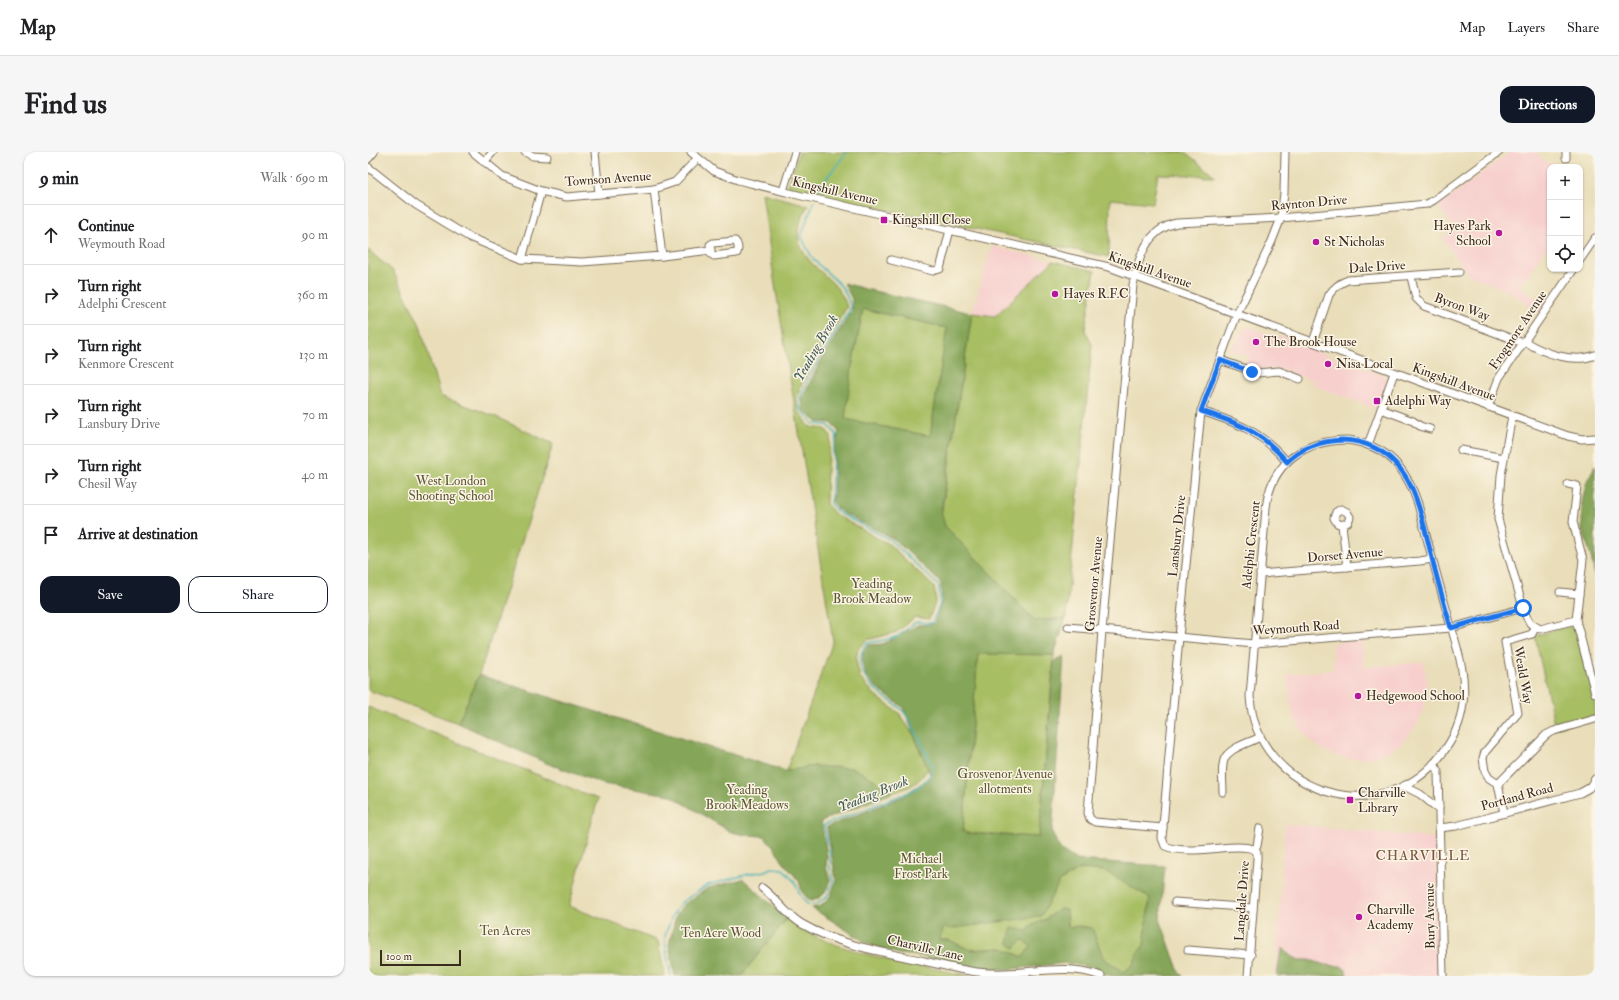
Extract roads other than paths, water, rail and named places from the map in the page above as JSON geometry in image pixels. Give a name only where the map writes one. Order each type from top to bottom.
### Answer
[{"type":"street","points":[[368,158],[374,152]]},
{"type":"street","name":"Townson Avenue","points":[[473,152],[502,176],[541,191],[567,197],[654,189],[675,182],[697,159]]},
{"type":"street","points":[[484,162],[493,152]]},
{"type":"street","points":[[525,152],[533,156],[546,157]]},
{"type":"street","points":[[594,152],[599,194]]},
{"type":"street","name":"Kingshill Avenue","points":[[690,152],[714,171],[738,180],[808,198],[1109,267],[1568,436],[1582,439],[1595,438]]},
{"type":"street","points":[[783,191],[795,152]]},
{"type":"street","name":"Lansbury Drive","points":[[1255,850],[1244,848],[1206,850],[1168,848],[1163,843],[1163,828],[1179,637],[1201,411],[1237,314],[1281,218],[1284,193],[1285,152]]},
{"type":"street","name":"Raynton Drive","points":[[1135,276],[1138,265],[1150,238],[1161,228],[1172,224],[1281,218],[1429,203],[1499,152]]},
{"type":"street","points":[[368,167],[416,205],[469,237],[522,259],[582,262],[662,256],[710,250]]},
{"type":"street","points":[[654,189],[662,256]]},
{"type":"street","points":[[522,259],[541,191]]},
{"type":"street","points":[[891,260],[933,271],[940,269],[950,230]]},
{"type":"street","points":[[1583,256],[1595,238]]},
{"type":"street","name":"Dale Drive","points":[[1313,342],[1331,291],[1338,284],[1348,280],[1411,277],[1459,272]]},
{"type":"street","name":"Frogmore Avenue","points":[[1488,407],[1499,378],[1572,272]]},
{"type":"street","name":"Grosvenor Avenue","points":[[1135,276],[1102,630],[1088,815],[1090,819],[1095,822],[1163,828]]},
{"type":"street","name":"Byron Way","points":[[1411,277],[1416,298],[1424,306],[1568,358],[1583,358],[1595,355]]},
{"type":"street","points":[[1220,360],[1257,373],[1279,371],[1300,379]]},
{"type":"street","points":[[1368,445],[1394,373]]},
{"type":"street","points":[[1381,409],[1413,420],[1420,426],[1430,429]]},
{"type":"street","points":[[1201,411],[1253,431],[1269,443],[1287,462]]},
{"type":"street","points":[[1512,416],[1499,494],[1498,519],[1523,608],[1528,620],[1535,628],[1544,629],[1576,620]]},
{"type":"street","name":"Adelphi Crescent","points":[[1348,440],[1368,445],[1393,460],[1407,477],[1418,504],[1463,676],[1464,702],[1461,717],[1453,738],[1434,763],[1404,786],[1388,792],[1367,796],[1346,796],[1325,792],[1303,782],[1286,770],[1269,752],[1260,737],[1250,704],[1260,574],[1268,496],[1277,476],[1287,462],[1301,451],[1321,443],[1348,440]]},
{"type":"street","points":[[1461,450],[1504,458]]},
{"type":"street","points":[[1568,484],[1577,486],[1574,522],[1583,560],[1576,620],[1595,693]]},
{"type":"street","points":[[1342,525],[1347,567]]},
{"type":"street","name":"Dorset Avenue","points":[[1260,574],[1432,559]]},
{"type":"street","points":[[1560,592],[1579,594]]},
{"type":"street","name":"Weymouth Road","points":[[1068,627],[1254,644],[1451,628],[1523,608]]},
{"type":"street","name":"Weald Way","points":[[1504,813],[1498,784],[1487,775],[1483,762],[1484,755],[1518,714],[1505,642],[1532,634],[1535,628]]},
{"type":"street","points":[[1498,784],[1546,735],[1554,731],[1595,719]]},
{"type":"street","points":[[1223,792],[1223,764],[1227,755],[1233,750],[1260,737]]},
{"type":"street","name":"Bury Avenue","points":[[1434,763],[1438,772],[1443,976]]},
{"type":"street","name":"Portland Road","points":[[1439,828],[1456,826],[1580,793],[1589,788],[1595,779]]},
{"type":"street","points":[[1404,786],[1420,794],[1436,807],[1439,807]]},
{"type":"street","name":"Langdale Drive","points":[[1248,976],[1257,860],[1255,850],[1260,828]]},
{"type":"street","name":"Charville Lane","points":[[762,888],[768,892],[784,910],[801,924],[820,933],[867,948],[979,972],[1001,973],[1072,969],[1101,976]]},
{"type":"street","points":[[1175,902],[1253,908]]},
{"type":"street","points":[[1188,950],[1250,956]]},
{"type":"waterway","name":"Yeading Brook","points":[[816,196],[821,185],[847,152]]},
{"type":"waterway","name":"Yeading Brook","points":[[671,976],[666,951],[665,936],[672,916],[682,902],[708,885],[765,871],[771,868],[783,869],[795,882],[800,895],[808,905],[817,904],[827,897],[833,881],[830,870],[830,855],[824,825],[907,793],[920,786],[930,775],[933,766],[916,731],[904,712],[870,684],[862,671],[860,658],[862,650],[867,643],[898,636],[916,622],[932,623],[940,603],[939,586],[890,540],[839,513],[830,504],[832,490],[833,451],[837,435],[828,425],[814,424],[800,409],[800,398],[806,383],[826,347],[851,308],[841,286],[815,261],[801,236],[814,201]]},
{"type":"place","name":"Kingshill Close","points":[[884,220]]},
{"type":"place","name":"Hayes Park School","points":[[1499,233]]},
{"type":"place","name":"St Nicholas","points":[[1316,242]]},
{"type":"place","name":"Hayes R.F.C","points":[[1055,294]]},
{"type":"place","name":"The Brook House","points":[[1256,342]]},
{"type":"place","name":"Nisa Local","points":[[1328,364]]},
{"type":"place","name":"Adelphi Way","points":[[1377,401]]},
{"type":"place","name":"Hedgewood School","points":[[1358,696]]},
{"type":"place","name":"Charville Library","points":[[1350,800]]},
{"type":"place","name":"Charville Academy","points":[[1359,917]]},
{"type":"district","name":"CHARVILLE","points":[[1423,855]]},
{"type":"park label","name":"West London Shooting School","points":[[451,488]]},
{"type":"park label","name":"Yeading Brook Meadow","points":[[872,592]]},
{"type":"park label","name":"Grosvenor Avenue allotments","points":[[1005,782]]},
{"type":"park label","name":"Yeading Brook Meadows","points":[[747,798]]},
{"type":"park label","name":"Michael Frost Park","points":[[921,866]]},
{"type":"park label","name":"Ten Acres","points":[[505,931]]},
{"type":"park label","name":"Ten Acre Wood","points":[[721,933]]}]
